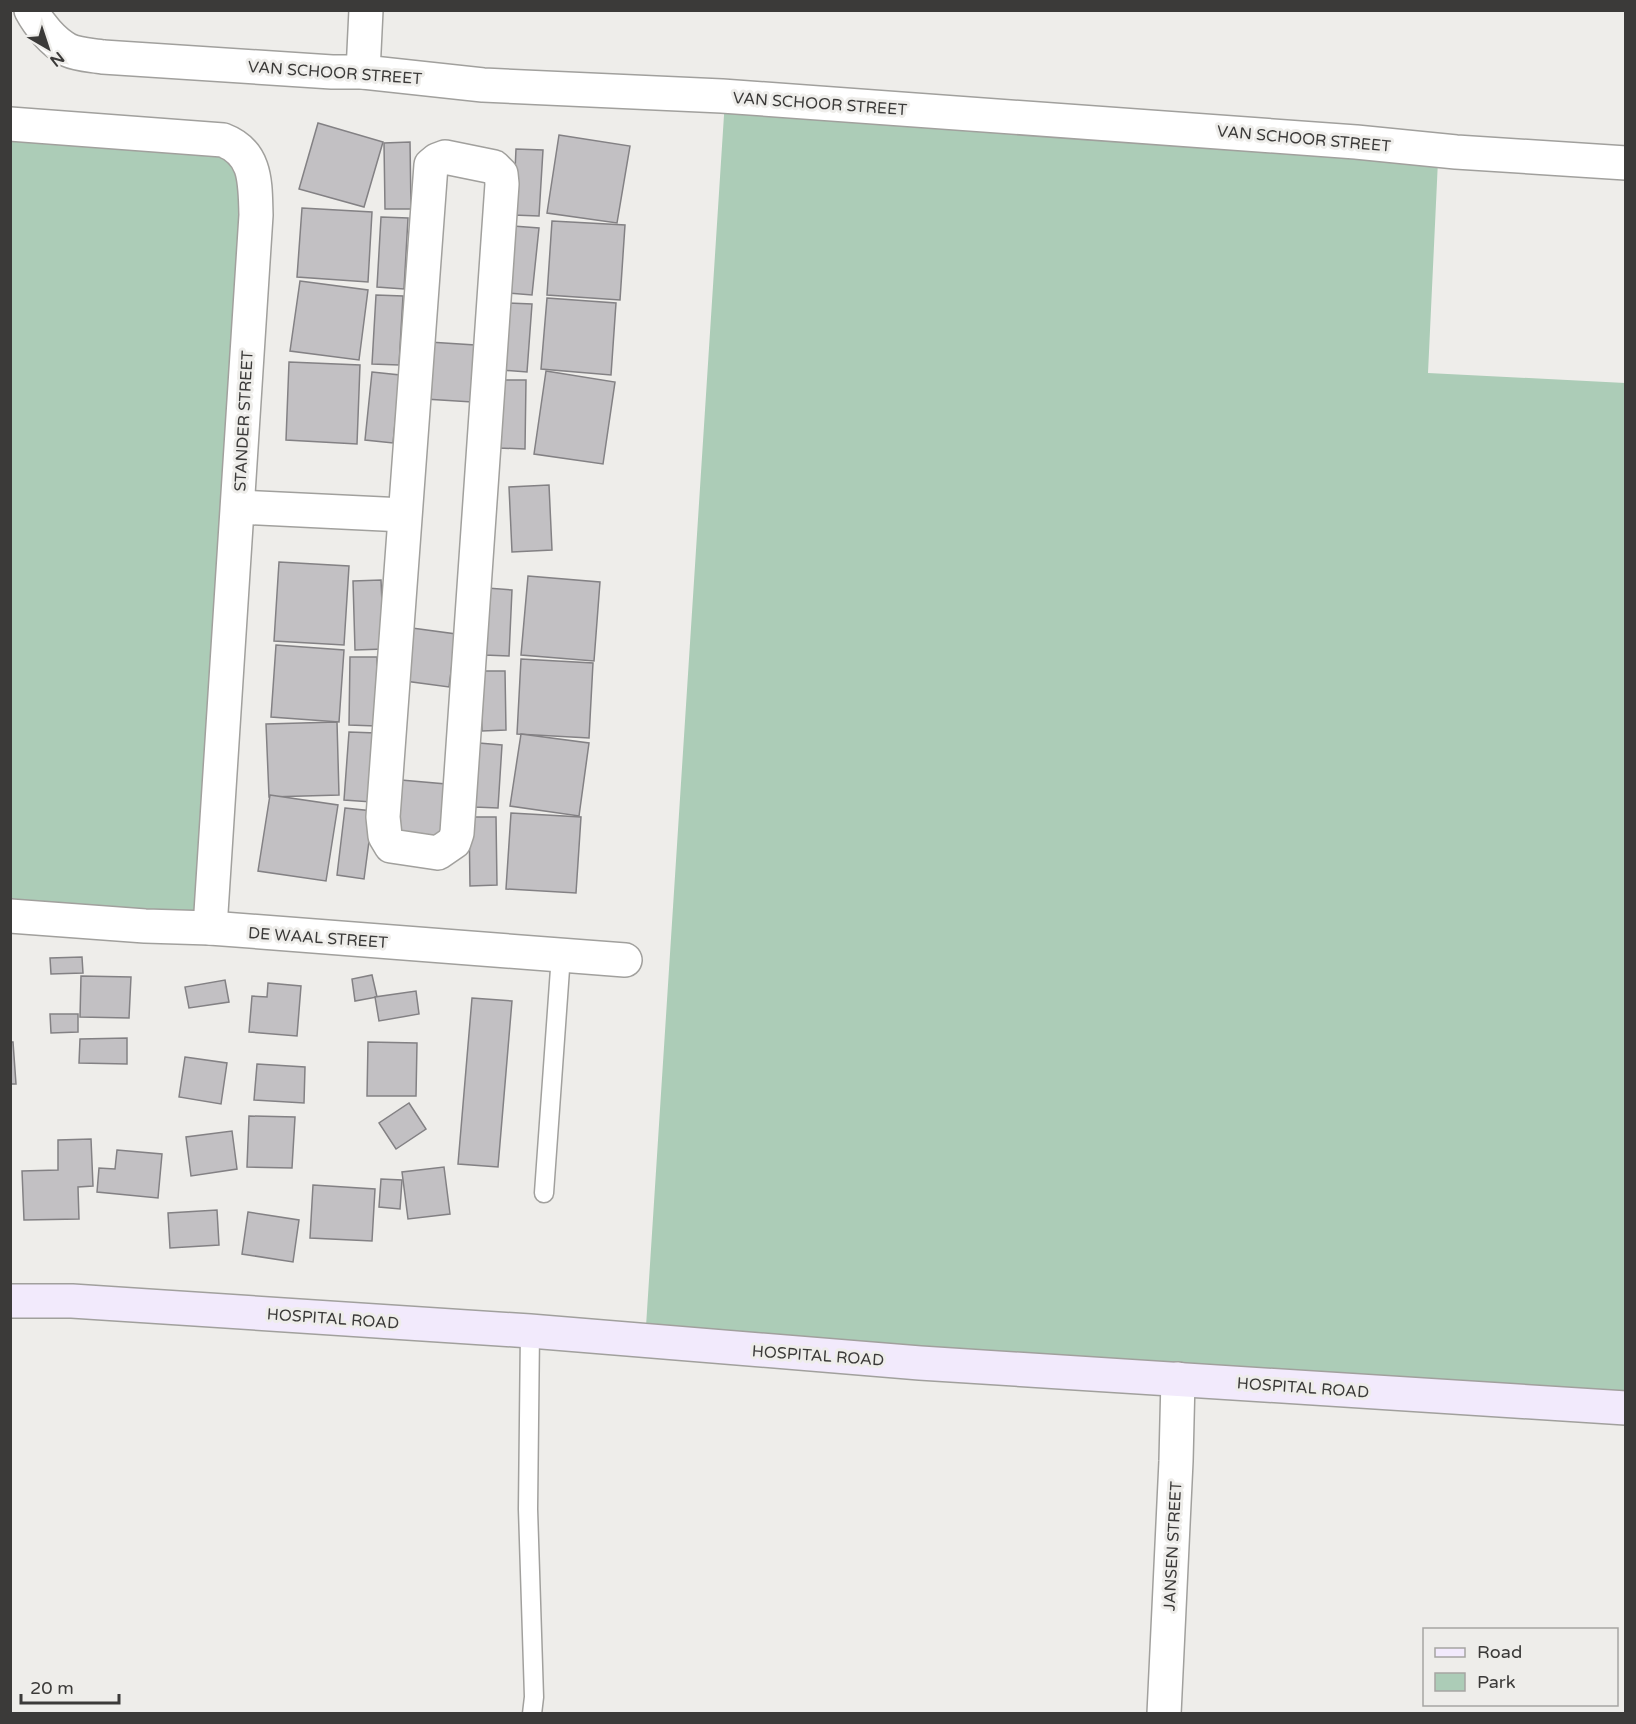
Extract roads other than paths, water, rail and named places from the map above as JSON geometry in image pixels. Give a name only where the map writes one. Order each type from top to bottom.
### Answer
[{"type":"main road","name":"HOSPITAL ROAD","points":[[10,1301],[72,1301],[530,1331],[898,1361],[1626,1408]]},
{"type":"street","name":"VAN SCHOOR STREET","points":[[31,10],[37,21],[53,38],[68,50],[84,54],[332,72],[363,72],[483,85],[722,96],[1345,141],[1456,153],[1626,163]]},
{"type":"street","points":[[363,72],[366,10]]},
{"type":"street","name":"STANDER STREET","points":[[10,124],[213,138],[235,145],[248,159],[255,192],[256,215],[210,928]]},
{"type":"street","points":[[445,157],[494,167],[501,174],[502,184],[457,833],[454,842],[438,854],[391,846],[385,836],[382,817],[404,515],[430,165],[445,157]]},
{"type":"street","points":[[238,507],[404,515]]},
{"type":"street","name":"DE WAAL STREET","points":[[10,916],[145,926],[210,928],[625,960]]},
{"type":"street","name":"JANSEN STREET","points":[[1164,1713],[1178,1378]]},
{"type":"lane","points":[[544,1193],[561,955]]},
{"type":"lane","points":[[530,1331],[528,1509],[534,1697],[532,1713]]}]
